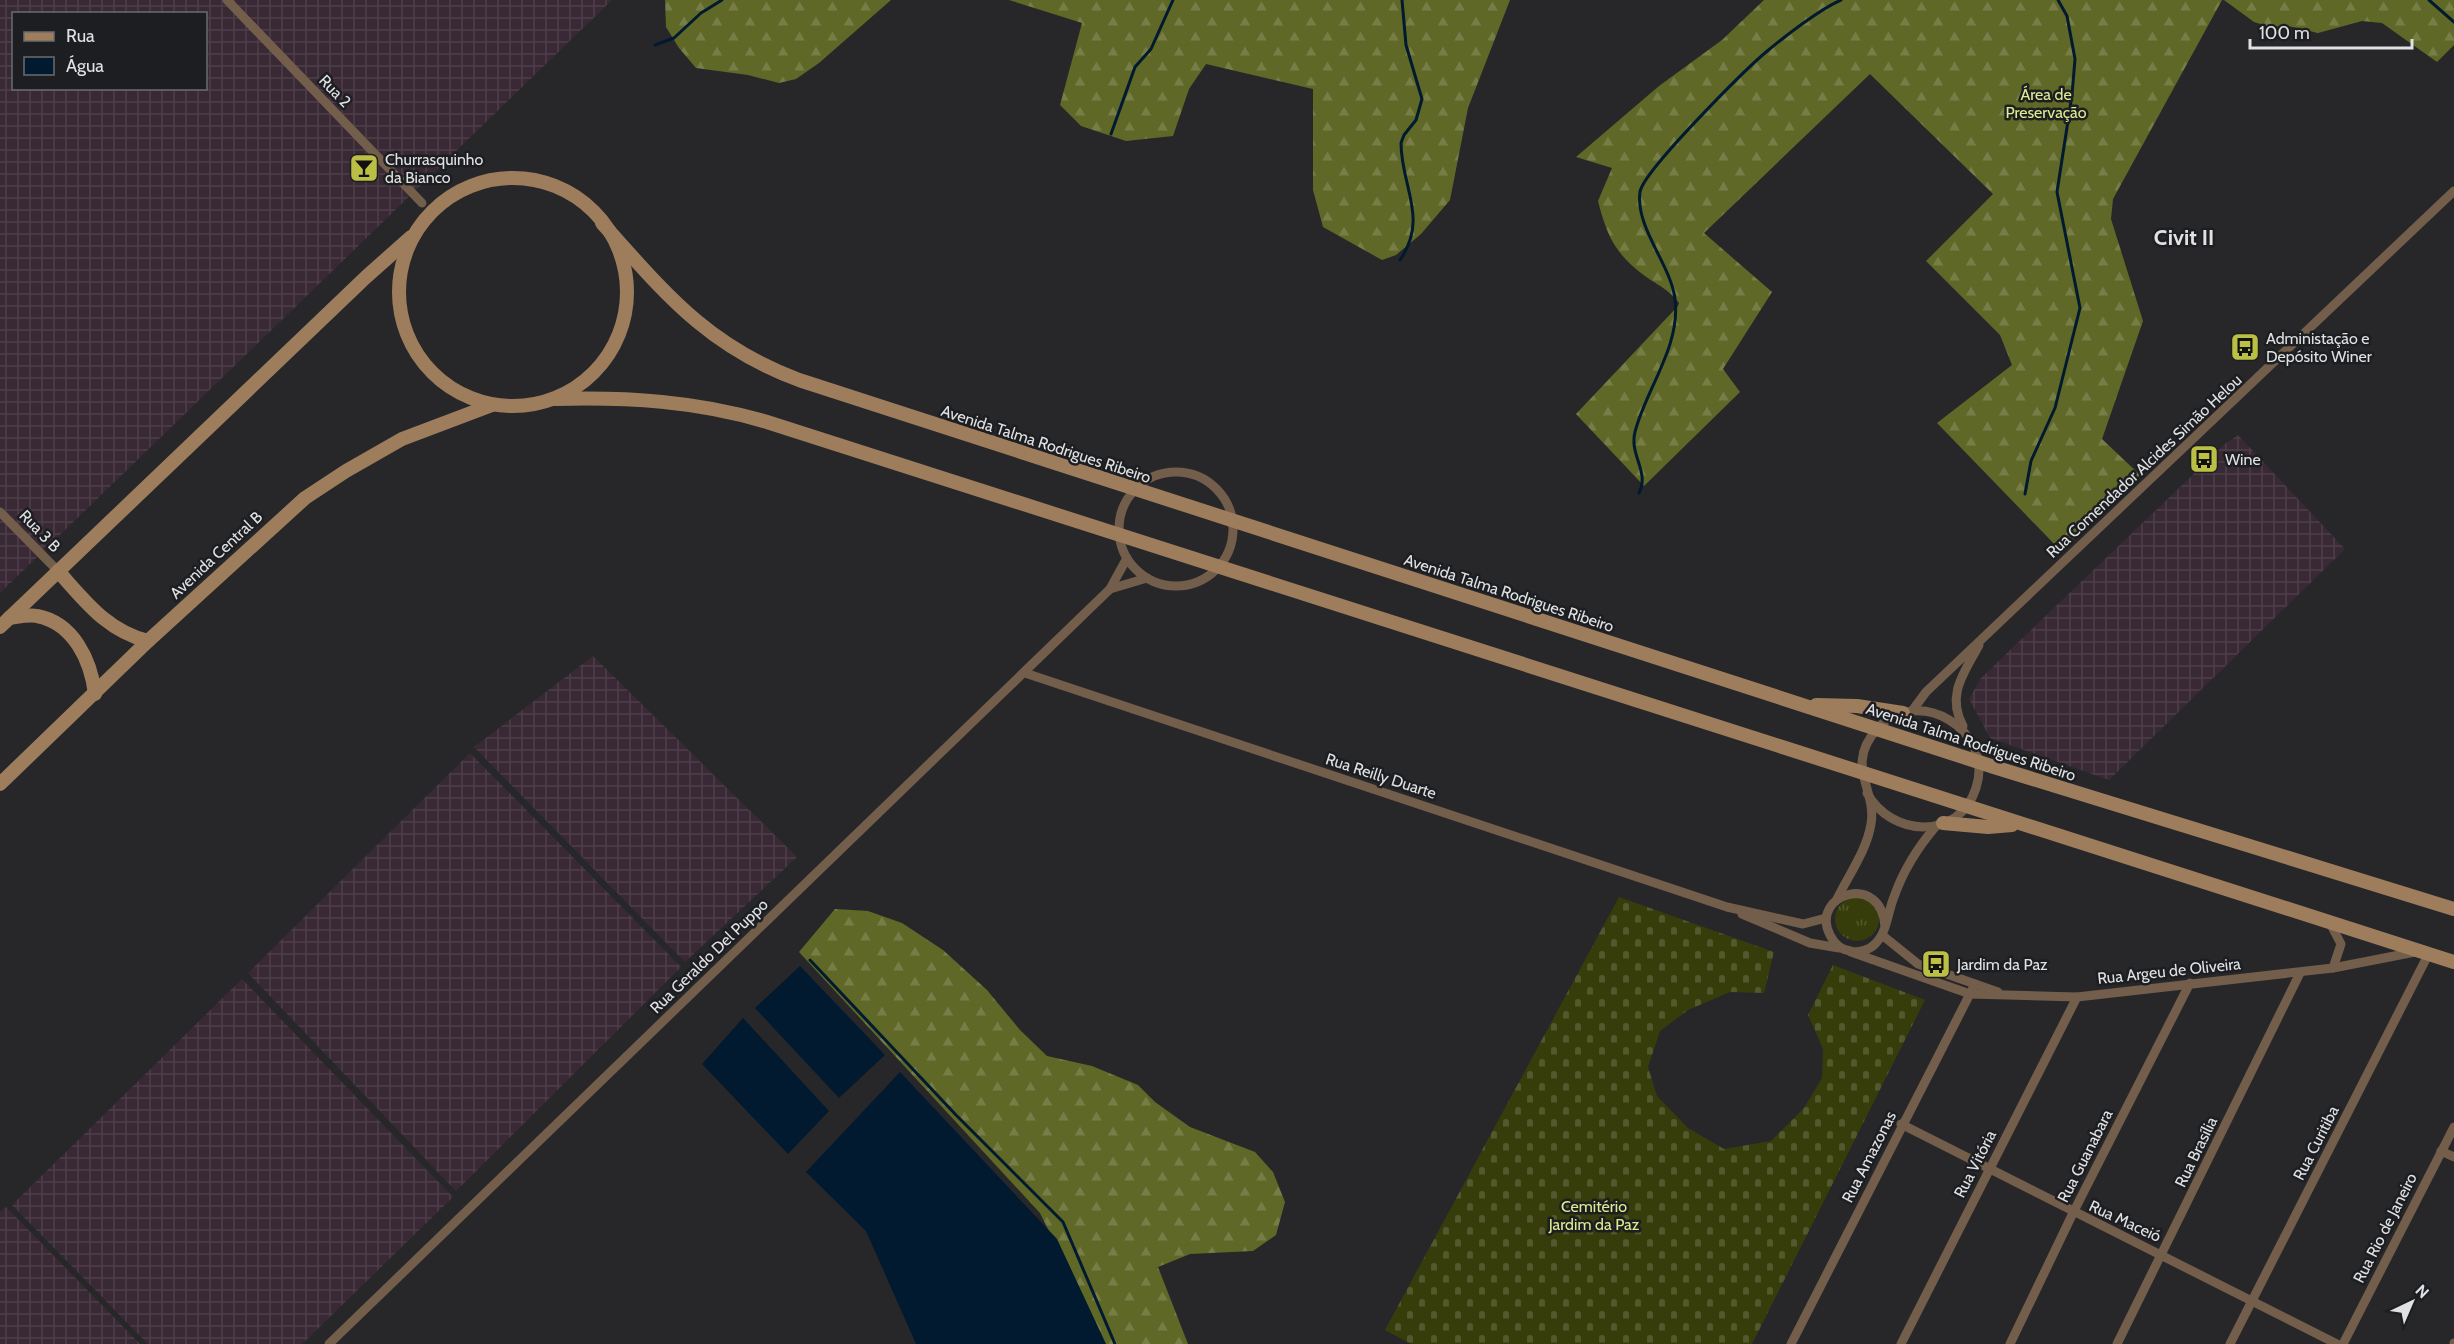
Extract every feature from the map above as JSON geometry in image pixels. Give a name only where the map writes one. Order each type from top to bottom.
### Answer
[{"type":"main road","name":"Avenida Central B","points":[[0,784],[275,522],[317,489],[402,439],[492,405],[524,405],[555,399],[578,386],[598,369],[613,347],[622,323],[626,297],[624,270],[616,245],[602,223],[568,194],[541,182],[511,178],[482,182],[454,194],[431,212],[413,236],[342,300],[4,622]]},
{"type":"main road","name":"Avenida Talma Rodrigues Ribeiro","points":[[602,223],[677,305],[701,327],[748,359],[799,380],[1877,729],[2454,909]]},
{"type":"main road","name":"Avenida Central B","points":[[413,236],[399,276],[402,320],[406,330],[420,359],[452,389],[492,405]]},
{"type":"main road","points":[[555,399],[663,400],[740,414],[2454,962]]},
{"type":"main road","points":[[58,572],[111,627],[128,636],[148,641]]},
{"type":"main road","points":[[4,622],[34,615],[52,621],[61,628],[87,657],[95,694]]},
{"type":"main road","points":[[1802,705],[1857,706],[1908,712]]},
{"type":"main road","points":[[1939,825],[1988,827],[2022,825]]},
{"type":"street","name":"Rua 2","points":[[226,0],[422,202]]},
{"type":"street","name":"Rua Comendador Alcides Simão Helou","points":[[1908,712],[1983,637],[2454,192]]},
{"type":"street","points":[[1177,472],[1196,476],[1219,493],[1228,507],[1232,522],[1230,546],[1219,567],[1205,578],[1181,586],[1163,584],[1147,578],[1127,558],[1120,535],[1122,511],[1134,490],[1158,475],[1177,472]]},
{"type":"street","name":"Rua 3 B","points":[[0,512],[58,572]]},
{"type":"street","name":"Rua Geraldo Del Puppo","points":[[329,1344],[1110,590],[1127,558]]},
{"type":"street","name":"Rua Geraldo Del Puppo","points":[[1110,590],[1147,578]]},
{"type":"street","name":"Rua Comendador Alcides Simão Helou","points":[[1978,761],[1957,714],[1955,690],[1983,637]]},
{"type":"street","name":"Rua Reilly Duarte","points":[[1025,673],[1727,907],[1810,943],[1840,948]]},
{"type":"street","points":[[1967,734],[1947,717],[1930,711],[1908,712],[1877,729],[1864,753],[1862,773],[1871,824],[1837,899],[1830,907],[1826,918],[1827,930],[1832,940],[1840,948],[1970,994],[2008,996]]},
{"type":"street","points":[[1851,952],[1870,948],[1884,931],[1894,896],[1908,866],[1939,825],[1965,807],[1976,789],[1978,761]]},
{"type":"street","points":[[1867,793],[1875,807],[1895,822],[1919,828],[1939,825]]},
{"type":"street","points":[[1837,899],[1848,894],[1859,893],[1870,897],[1884,915],[1884,931],[1918,964],[2008,996]]},
{"type":"street","name":"Rua Reilly Duarte","points":[[1727,907],[1803,924],[1826,918]]},
{"type":"street","points":[[2329,921],[2341,944],[2333,968]]},
{"type":"street","name":"Rua Argeu de Oliveira","points":[[2008,996],[2077,997],[2190,982],[2300,973],[2423,953]]},
{"type":"street","name":"Rua Curitiba","points":[[2230,1344],[2423,953]]},
{"type":"street","name":"Rua Brasília","points":[[2117,1344],[2300,973]]},
{"type":"street","name":"Rua Guanabara","points":[[2010,1344],[2073,1213],[2190,982]]},
{"type":"street","name":"Rua Amazonas","points":[[1791,1344],[1901,1124],[1975,984]]},
{"type":"street","name":"Rua Vitória","points":[[1901,1344],[2077,997]]},
{"type":"street","name":"Rua Maceió","points":[[1901,1124],[2073,1213],[2162,1255],[2337,1344]]},
{"type":"street","name":"Rua Rio de Janeiro","points":[[2343,1344],[2454,1127]]},
{"type":"street","points":[[2441,1151],[2454,1157]]},
{"type":"shaded area","points":[[0,0],[612,0],[0,593]]},
{"type":"shaded area","points":[[2238,435],[2345,549],[2109,780],[1990,738],[1969,699],[1981,678],[2225,444]]},
{"type":"shaded area","points":[[593,656],[797,857],[685,962],[474,747]]},
{"type":"shaded area","points":[[470,753],[681,967],[456,1191],[248,973]]},
{"type":"shaded area","points":[[242,979],[453,1197],[302,1344],[148,1344],[12,1205]]},
{"type":"shaded area","points":[[6,1207],[140,1344],[0,1344],[0,1212]]},
{"type":"green space","points":[[665,0],[891,0],[819,63],[796,79],[779,83],[748,75],[696,68],[679,48],[666,27]]},
{"type":"green space","points":[[1009,0],[1510,0],[1468,108],[1450,200],[1421,234],[1396,255],[1382,260],[1323,227],[1313,190],[1313,89],[1206,64],[1189,89],[1173,136],[1126,141],[1081,126],[1060,105],[1082,23]]},
{"type":"green space","name":"Área de Preservação","points":[[1764,0],[2222,0],[2113,199],[2111,219],[2143,321],[2102,439],[2140,475],[2061,551],[1937,423],[2012,365],[2000,335],[1926,261],[1993,194],[1870,74],[1704,233],[1772,292],[1723,369],[1740,392],[1644,486],[1576,414],[1679,303],[1626,260],[1609,234],[1598,201],[1612,168],[1576,157],[1659,86],[1722,40]]},
{"type":"green space","points":[[2224,0],[2454,0],[2454,45],[2437,62],[2382,23],[2362,21],[2318,33],[2288,26],[2270,27],[2254,22]]},
{"type":"green space","name":"Cemitério Jardim da Paz","points":[[1619,897],[1774,952],[1764,993],[1730,992],[1688,1010],[1660,1031],[1648,1067],[1657,1096],[1688,1128],[1724,1149],[1771,1141],[1804,1108],[1822,1078],[1823,1049],[1808,1015],[1833,965],[1925,1000],[1752,1344],[1411,1344],[1385,1330]]},
{"type":"green space","points":[[1857,897],[1873,903],[1879,919],[1873,935],[1857,941],[1841,935],[1835,919],[1841,903]]},
{"type":"green space","points":[[835,909],[868,911],[902,923],[943,950],[987,990],[1020,1030],[1047,1056],[1092,1066],[1138,1085],[1155,1102],[1190,1127],[1255,1152],[1273,1172],[1285,1202],[1276,1235],[1253,1251],[1190,1254],[1158,1267],[1188,1344],[1105,1344],[1040,1213],[799,952]]},
{"type":"water","points":[[800,966],[885,1055],[839,1098],[755,1008]]},
{"type":"water","points":[[743,1018],[829,1111],[788,1154],[702,1064]]},
{"type":"water","points":[[900,1072],[1057,1239],[1106,1344],[916,1344],[866,1231],[806,1172]]},
{"type":"waterway","points":[[655,45],[674,38],[701,13],[722,0]]},
{"type":"waterway","points":[[1111,134],[1135,67],[1151,49],[1173,0]]},
{"type":"waterway","points":[[1400,260],[1408,245],[1413,216],[1401,143],[1404,135],[1416,120],[1422,99],[1406,45],[1402,0]]},
{"type":"waterway","points":[[1639,493],[1642,478],[1635,448],[1635,432],[1668,350],[1675,316],[1672,286],[1643,219],[1640,192],[1645,181],[1676,143],[1755,62],[1802,24],[1841,0]]},
{"type":"waterway","points":[[2025,494],[2031,461],[2055,408],[2080,308],[2057,192],[2072,95],[2075,59],[2067,16],[2058,0]]},
{"type":"waterway","points":[[2429,0],[2454,22]]},
{"type":"waterway","points":[[810,960],[956,1115],[1063,1222],[1115,1344]]},
{"type":"place","name":"Churrasquinho da Bianco","points":[[364,168]]},
{"type":"place","name":"Administação e Depósito Winer","points":[[2245,347]]},
{"type":"place","name":"Wine","points":[[2204,459]]},
{"type":"place","name":"Jardim da Paz","points":[[1936,964]]},
{"type":"district","name":"Civit II","points":[[2184,237]]}]
